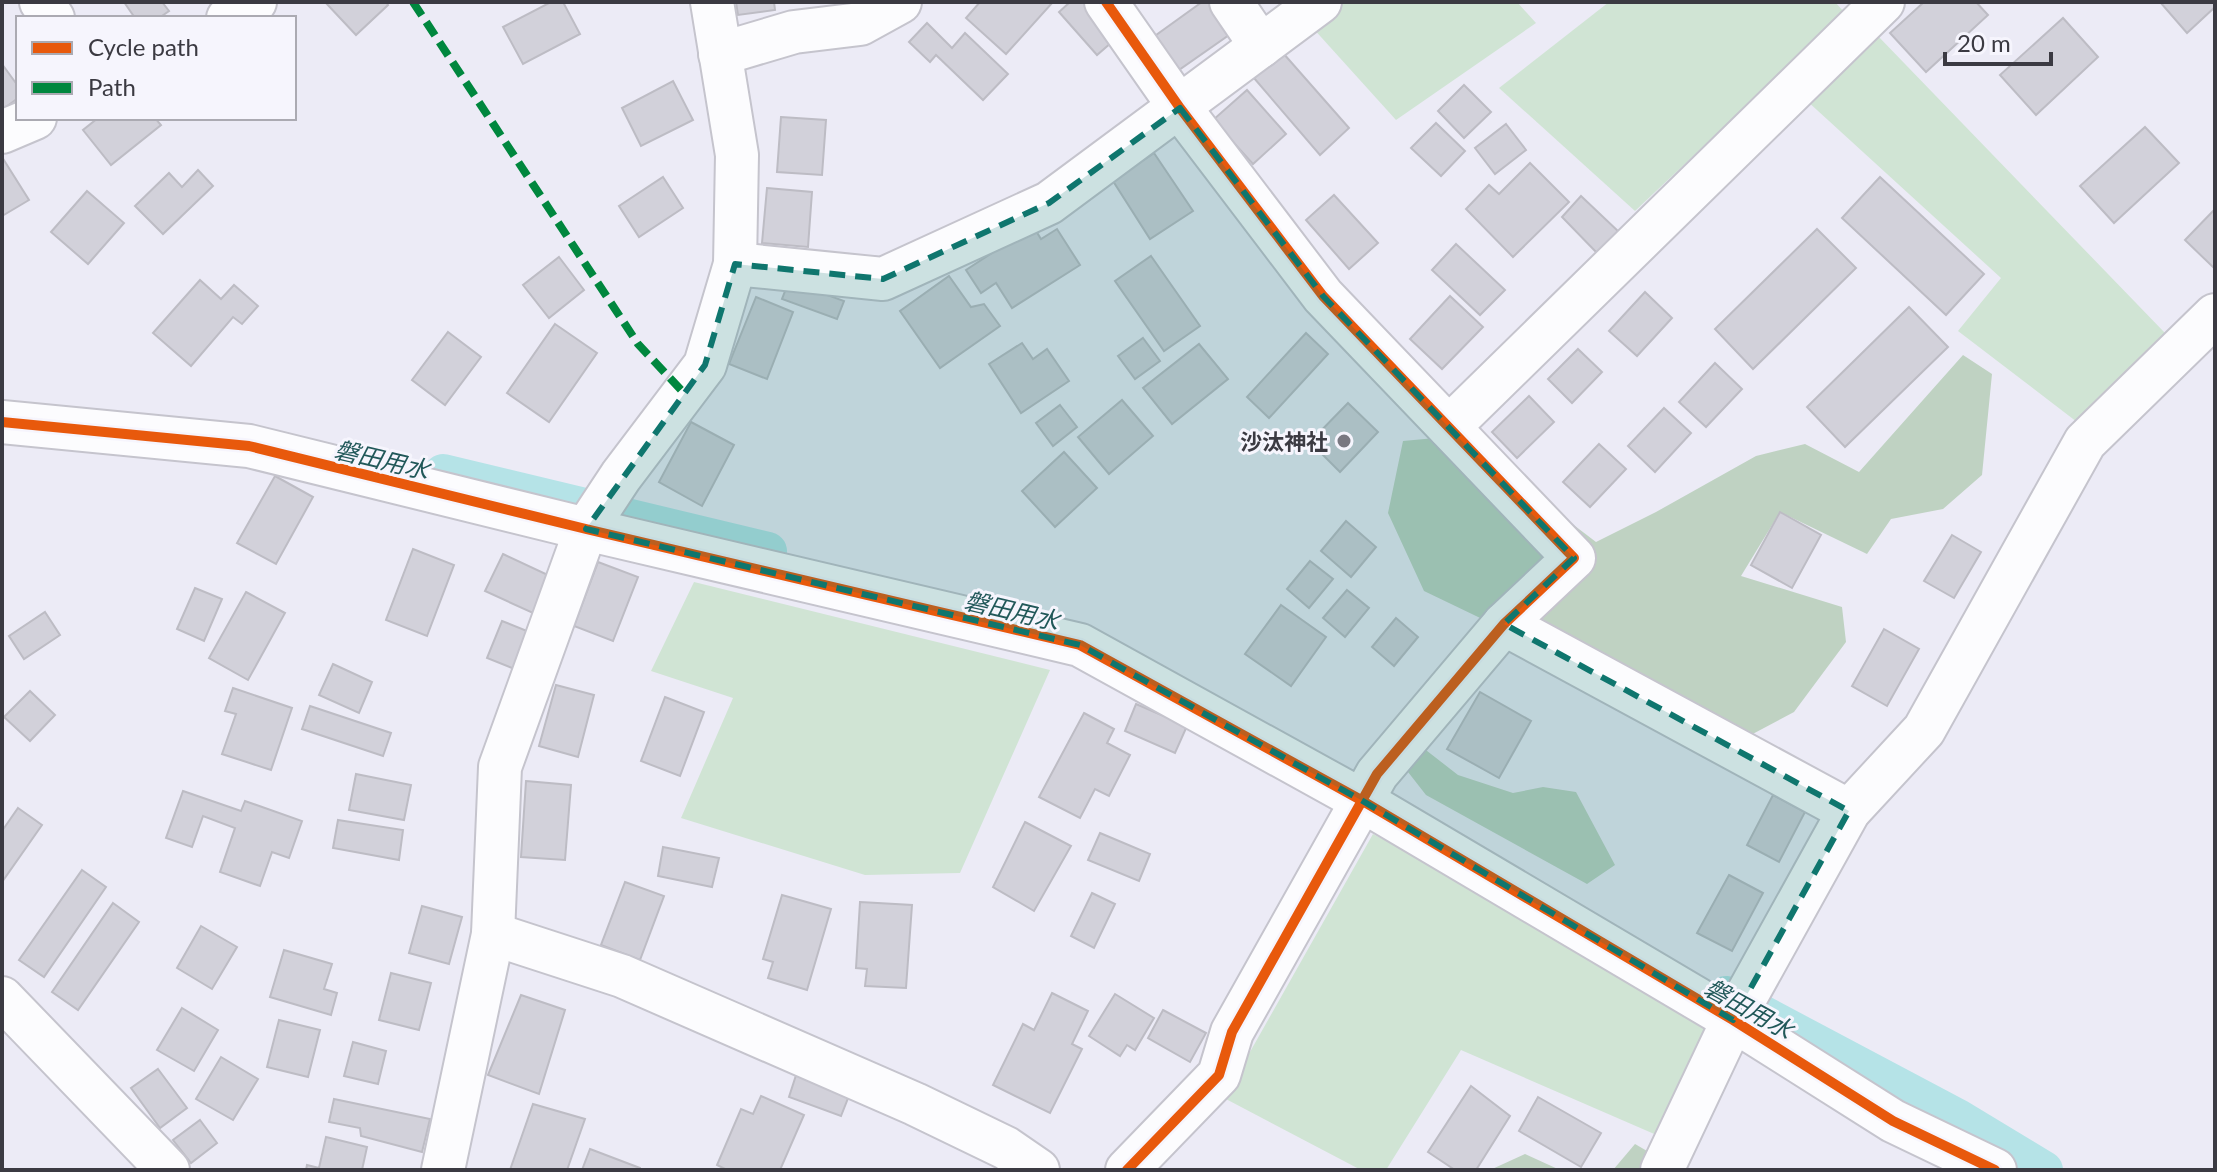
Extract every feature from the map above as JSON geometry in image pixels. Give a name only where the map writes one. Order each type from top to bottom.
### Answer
[{"type":"street","points":[[231,16],[255,2]]},
{"type":"street","points":[[443,1170],[493,934],[500,767],[586,529],[621,476],[705,365],[735,264],[737,155],[712,2]]},
{"type":"street","points":[[720,54],[794,32],[860,24],[900,2]]},
{"type":"street","points":[[1106,2],[1180,108],[1323,296],[1574,558],[1504,624],[1367,790],[1232,1032],[1219,1075],[1127,1170]]},
{"type":"street","points":[[1231,2],[1261,46]]},
{"type":"street","points":[[735,264],[883,279],[1049,203],[1320,2]]},
{"type":"street","points":[[1449,427],[1883,2]]},
{"type":"street","points":[[2,132],[30,120]]},
{"type":"street","points":[[1662,1170],[1733,1020],[1849,811],[1924,730],[2085,442],[2215,315]]},
{"type":"street","points":[[2,422],[249,446],[1080,645],[1367,790],[1893,1121],[1995,1170]]},
{"type":"street","points":[[1504,624],[1849,811]]},
{"type":"street","points":[[493,934],[622,976],[666,995],[915,1104],[1006,1148],[1038,1170]]},
{"type":"street","points":[[2,998],[168,1170]]},
{"type":"highlighted area","points":[[1180,108],[1323,296],[1574,558],[1504,624],[1849,811],[1733,1020],[1361,800],[1080,645],[586,529],[705,365],[735,264],[883,279],[1049,203]]},
{"type":"green space","points":[[1316,2],[1517,2],[1536,23],[1396,120],[1302,16]]},
{"type":"green space","points":[[1609,2],[1835,2],[1845,13],[1635,211],[1499,88]]},
{"type":"green space","points":[[1877,35],[2165,333],[2077,422],[1958,331],[2001,278],[1806,100]]},
{"type":"green space","points":[[1963,355],[1992,374],[1982,475],[1943,509],[1891,519],[1867,554],[1780,512],[1741,576],[1842,607],[1846,642],[1794,712],[1730,746],[1601,676],[1424,591],[1388,513],[1403,441],[1457,436],[1596,542],[1756,456],[1805,444],[1859,472]]},
{"type":"green space","points":[[694,582],[1050,670],[960,873],[865,875],[681,818],[733,698],[651,671]]},
{"type":"green space","points":[[1422,747],[1458,775],[1513,793],[1543,787],[1576,792],[1615,865],[1587,884],[1426,795],[1408,772]]},
{"type":"green space","points":[[1373,834],[1733,1020],[1675,1143],[1461,1050],[1386,1170],[1361,1170],[1224,1098]]},
{"type":"green space","points":[[1635,1144],[1666,1162],[1662,1170],[1613,1170]]},
{"type":"green space","points":[[1525,1154],[1560,1170],[1490,1170]]},
{"type":"building","points":[[124,2],[162,2],[169,11],[162,16],[134,16]]},
{"type":"building","points":[[325,2],[386,2],[388,5],[356,35]]},
{"type":"building","points":[[551,2],[563,2],[580,34],[523,64],[503,27]]},
{"type":"building","points":[[736,2],[774,2],[775,10],[738,15]]},
{"type":"building","points":[[980,2],[1053,2],[1006,54],[966,18]]},
{"type":"building","points":[[1070,2],[1090,2],[1119,36],[1097,55],[1059,12]]},
{"type":"building","points":[[1202,2],[1220,2],[1239,28],[1176,72],[1152,38]]},
{"type":"building","points":[[1924,2],[1976,2],[1988,15],[1926,72],[1890,33]]},
{"type":"building","points":[[2160,2],[2215,2],[2215,7],[2187,33]]},
{"type":"building","points":[[2063,18],[2098,57],[2036,115],[2000,75]]},
{"type":"building","points":[[927,23],[952,48],[965,33],[1008,74],[983,100],[936,55],[930,62],[909,42]]},
{"type":"building","points":[[1283,53],[1349,128],[1320,155],[1254,78]]},
{"type":"building","points":[[2,64],[16,83],[16,100],[2,110]]},
{"type":"building","points":[[673,81],[693,120],[641,146],[622,108]]},
{"type":"building","points":[[1464,85],[1491,112],[1464,138],[1438,111]]},
{"type":"building","points":[[1247,90],[1286,134],[1253,164],[1213,120]]},
{"type":"building","points":[[781,117],[826,120],[822,175],[777,172]]},
{"type":"building","points":[[96,120],[157,120],[161,125],[111,165],[83,130]]},
{"type":"building","points":[[1436,123],[1465,151],[1441,176],[1411,148]]},
{"type":"building","points":[[1506,124],[1526,150],[1495,174],[1475,148]]},
{"type":"building","points":[[2145,127],[2179,163],[2114,223],[2080,186]]},
{"type":"building","points":[[1154,153],[1193,211],[1150,239],[1113,181]]},
{"type":"building","points":[[2,157],[29,200],[2,216]]},
{"type":"building","points":[[1530,163],[1569,202],[1513,257],[1466,209],[1489,185],[1499,194]]},
{"type":"building","points":[[198,170],[213,186],[163,234],[135,206],[169,173],[182,187]]},
{"type":"building","points":[[663,177],[683,208],[639,237],[619,206]]},
{"type":"building","points":[[1880,177],[1984,274],[1946,315],[1842,218]]},
{"type":"building","points":[[767,188],[812,192],[808,247],[762,243]]},
{"type":"building","points":[[87,191],[124,223],[88,264],[51,232]]},
{"type":"building","points":[[1334,195],[1378,243],[1349,269],[1306,220]]},
{"type":"building","points":[[1581,196],[1619,232],[1598,254],[1562,217]]},
{"type":"building","points":[[2215,209],[2215,269],[2185,240]]},
{"type":"building","points":[[1033,226],[1041,239],[1057,229],[1080,265],[1012,308],[996,283],[981,293],[966,270]]},
{"type":"building","points":[[1817,229],[1856,268],[1753,369],[1715,329]]},
{"type":"building","points":[[1456,244],[1505,290],[1480,315],[1432,270]]},
{"type":"building","points":[[1151,256],[1200,326],[1164,351],[1115,281]]},
{"type":"building","points":[[559,257],[584,290],[549,318],[523,285]]},
{"type":"building","points":[[949,276],[971,307],[984,304],[1000,326],[940,368],[900,311]]},
{"type":"building","points":[[200,280],[221,299],[234,285],[258,306],[242,324],[233,317],[191,366],[153,333]]},
{"type":"building","points":[[789,281],[844,301],[837,319],[782,299]]},
{"type":"building","points":[[1645,292],[1672,318],[1637,356],[1609,331]]},
{"type":"building","points":[[1450,296],[1483,327],[1442,369],[1410,339]]},
{"type":"building","points":[[756,297],[793,312],[767,379],[729,364]]},
{"type":"building","points":[[1909,307],[1948,347],[1845,447],[1807,407]]},
{"type":"building","points":[[555,324],[597,353],[549,422],[507,393]]},
{"type":"building","points":[[448,332],[481,357],[445,405],[412,380]]},
{"type":"building","points":[[1306,333],[1328,354],[1269,418],[1247,397]]},
{"type":"building","points":[[1143,338],[1160,361],[1135,379],[1118,356]]},
{"type":"building","points":[[1022,343],[1033,359],[1047,349],[1069,381],[1021,413],[989,364]]},
{"type":"building","points":[[1199,344],[1228,379],[1172,424],[1143,388]]},
{"type":"building","points":[[1578,349],[1602,372],[1572,403],[1548,379]]},
{"type":"building","points":[[1715,363],[1742,389],[1706,427],[1679,402]]},
{"type":"building","points":[[1529,396],[1554,422],[1517,458],[1492,432]]},
{"type":"building","points":[[1122,400],[1153,436],[1109,474],[1078,437]]},
{"type":"building","points":[[1348,403],[1378,432],[1340,472],[1310,442]]},
{"type":"building","points":[[1060,405],[1077,427],[1053,446],[1036,423]]},
{"type":"building","points":[[1664,408],[1691,433],[1655,472],[1628,446]]},
{"type":"building","points":[[691,422],[734,445],[702,506],[659,482]]},
{"type":"building","points":[[1599,444],[1626,469],[1590,507],[1563,482]]},
{"type":"building","points":[[1064,452],[1097,488],[1055,527],[1022,491]]},
{"type":"building","points":[[275,476],[313,497],[276,564],[237,543]]},
{"type":"building","points":[[1780,512],[1821,535],[1792,588],[1751,565]]},
{"type":"building","points":[[1346,521],[1376,547],[1351,577],[1321,551]]},
{"type":"building","points":[[1952,535],[1981,552],[1954,598],[1924,581]]},
{"type":"building","points":[[413,549],[454,565],[427,636],[386,620]]},
{"type":"building","points":[[503,554],[550,576],[533,613],[485,591]]},
{"type":"building","points":[[1310,561],[1333,579],[1309,608],[1287,589]]},
{"type":"building","points":[[598,562],[638,577],[613,641],[574,626]]},
{"type":"building","points":[[195,588],[222,599],[204,641],[177,629]]},
{"type":"building","points":[[1347,590],[1369,608],[1345,637],[1323,618]]},
{"type":"building","points":[[246,592],[285,613],[248,680],[209,658]]},
{"type":"building","points":[[1281,605],[1326,637],[1291,686],[1245,654]]},
{"type":"building","points":[[45,612],[60,635],[24,659],[9,636]]},
{"type":"building","points":[[1396,618],[1418,637],[1394,666],[1372,647]]},
{"type":"building","points":[[502,621],[532,633],[517,670],[487,658]]},
{"type":"building","points":[[1884,629],[1919,649],[1887,706],[1852,686]]},
{"type":"building","points":[[333,664],[372,682],[359,713],[319,695]]},
{"type":"building","points":[[556,685],[594,695],[578,757],[539,746]]},
{"type":"building","points":[[233,688],[292,708],[271,770],[222,754],[236,714],[225,711]]},
{"type":"building","points":[[30,691],[55,715],[30,741],[4,717]]},
{"type":"building","points":[[1480,692],[1531,721],[1499,778],[1447,749]]},
{"type":"building","points":[[665,697],[704,712],[680,776],[641,761]]},
{"type":"building","points":[[1136,704],[1187,726],[1175,753],[1125,731]]},
{"type":"building","points":[[310,706],[391,733],[383,756],[302,729]]},
{"type":"building","points":[[1084,713],[1114,729],[1107,743],[1130,755],[1109,796],[1095,789],[1080,818],[1039,797]]},
{"type":"building","points":[[356,774],[411,785],[404,820],[349,810]]},
{"type":"building","points":[[526,781],[571,785],[565,860],[521,857]]},
{"type":"building","points":[[183,791],[241,811],[245,801],[302,821],[289,858],[272,852],[260,886],[220,872],[235,828],[203,816],[192,847],[166,838]]},
{"type":"building","points":[[1773,795],[1805,812],[1779,862],[1747,845]]},
{"type":"building","points":[[18,808],[42,825],[2,882],[2,831]]},
{"type":"building","points":[[338,820],[403,830],[399,860],[333,848]]},
{"type":"building","points":[[1025,822],[1071,846],[1034,911],[993,887]]},
{"type":"building","points":[[1100,833],[1150,854],[1139,881],[1088,860]]},
{"type":"building","points":[[663,847],[719,858],[712,887],[658,876]]},
{"type":"building","points":[[82,870],[106,887],[44,977],[19,960]]},
{"type":"building","points":[[1729,875],[1763,893],[1732,951],[1697,933]]},
{"type":"building","points":[[625,882],[664,896],[640,960],[601,945]]},
{"type":"building","points":[[1092,893],[1115,904],[1094,948],[1071,936]]},
{"type":"building","points":[[782,895],[831,909],[807,990],[768,978],[773,962],[763,959]]},
{"type":"building","points":[[860,902],[912,905],[906,988],[865,986],[867,969],[856,968]]},
{"type":"building","points":[[113,903],[139,922],[78,1010],[52,992]]},
{"type":"building","points":[[422,906],[462,917],[449,964],[409,953]]},
{"type":"building","points":[[201,926],[237,947],[212,989],[177,968]]},
{"type":"building","points":[[284,950],[332,964],[324,989],[337,993],[331,1015],[270,997]]},
{"type":"building","points":[[391,973],[431,983],[419,1030],[379,1020]]},
{"type":"building","points":[[1052,993],[1088,1011],[1072,1044],[1082,1049],[1050,1113],[993,1085],[1023,1024],[1034,1030]]},
{"type":"building","points":[[1115,994],[1154,1018],[1135,1050],[1127,1045],[1120,1056],[1089,1036]]},
{"type":"building","points":[[521,995],[565,1010],[539,1094],[488,1075]]},
{"type":"building","points":[[182,1008],[218,1030],[194,1071],[157,1050]]},
{"type":"building","points":[[1163,1010],[1206,1033],[1190,1062],[1148,1038]]},
{"type":"building","points":[[279,1020],[320,1030],[308,1077],[267,1067]]},
{"type":"building","points":[[353,1042],[386,1051],[378,1084],[344,1076]]},
{"type":"building","points":[[221,1057],[258,1079],[233,1120],[196,1099]]},
{"type":"building","points":[[158,1069],[187,1108],[160,1128],[131,1088]]},
{"type":"building","points":[[798,1069],[852,1088],[841,1116],[789,1097]]},
{"type":"building","points":[[1471,1086],[1510,1116],[1476,1170],[1455,1170],[1428,1152]]},
{"type":"building","points":[[761,1096],[804,1115],[780,1170],[727,1170],[717,1165],[741,1109],[753,1114]]},
{"type":"building","points":[[1538,1097],[1601,1133],[1581,1167],[1519,1131]]},
{"type":"building","points":[[334,1099],[430,1119],[422,1152],[361,1136],[360,1128],[329,1122]]},
{"type":"building","points":[[533,1104],[585,1119],[567,1170],[510,1170]]},
{"type":"building","points":[[200,1120],[217,1143],[191,1163],[173,1140]]},
{"type":"building","points":[[326,1137],[367,1147],[362,1170],[306,1170],[307,1165],[319,1168]]},
{"type":"building","points":[[590,1149],[640,1168],[640,1170],[582,1170]]},
{"type":"waterway","name":"磐田用水","points":[[443,473],[768,551]]},
{"type":"waterway","name":"磐田用水","points":[[1726,995],[1958,1118],[2044,1170]]},
{"type":"marked path","points":[[413,2],[638,344],[684,393]]},
{"type":"cycle path","points":[[1106,2],[1180,108],[1323,296],[1574,558],[1504,624],[1377,774],[1232,1032],[1219,1075],[1127,1170]]},
{"type":"cycle path","points":[[2,422],[249,446],[1080,645],[1361,800],[1733,1020],[1893,1121],[1995,1170]]},
{"type":"place","name":"沙汰神社","points":[[1344,441]]}]
